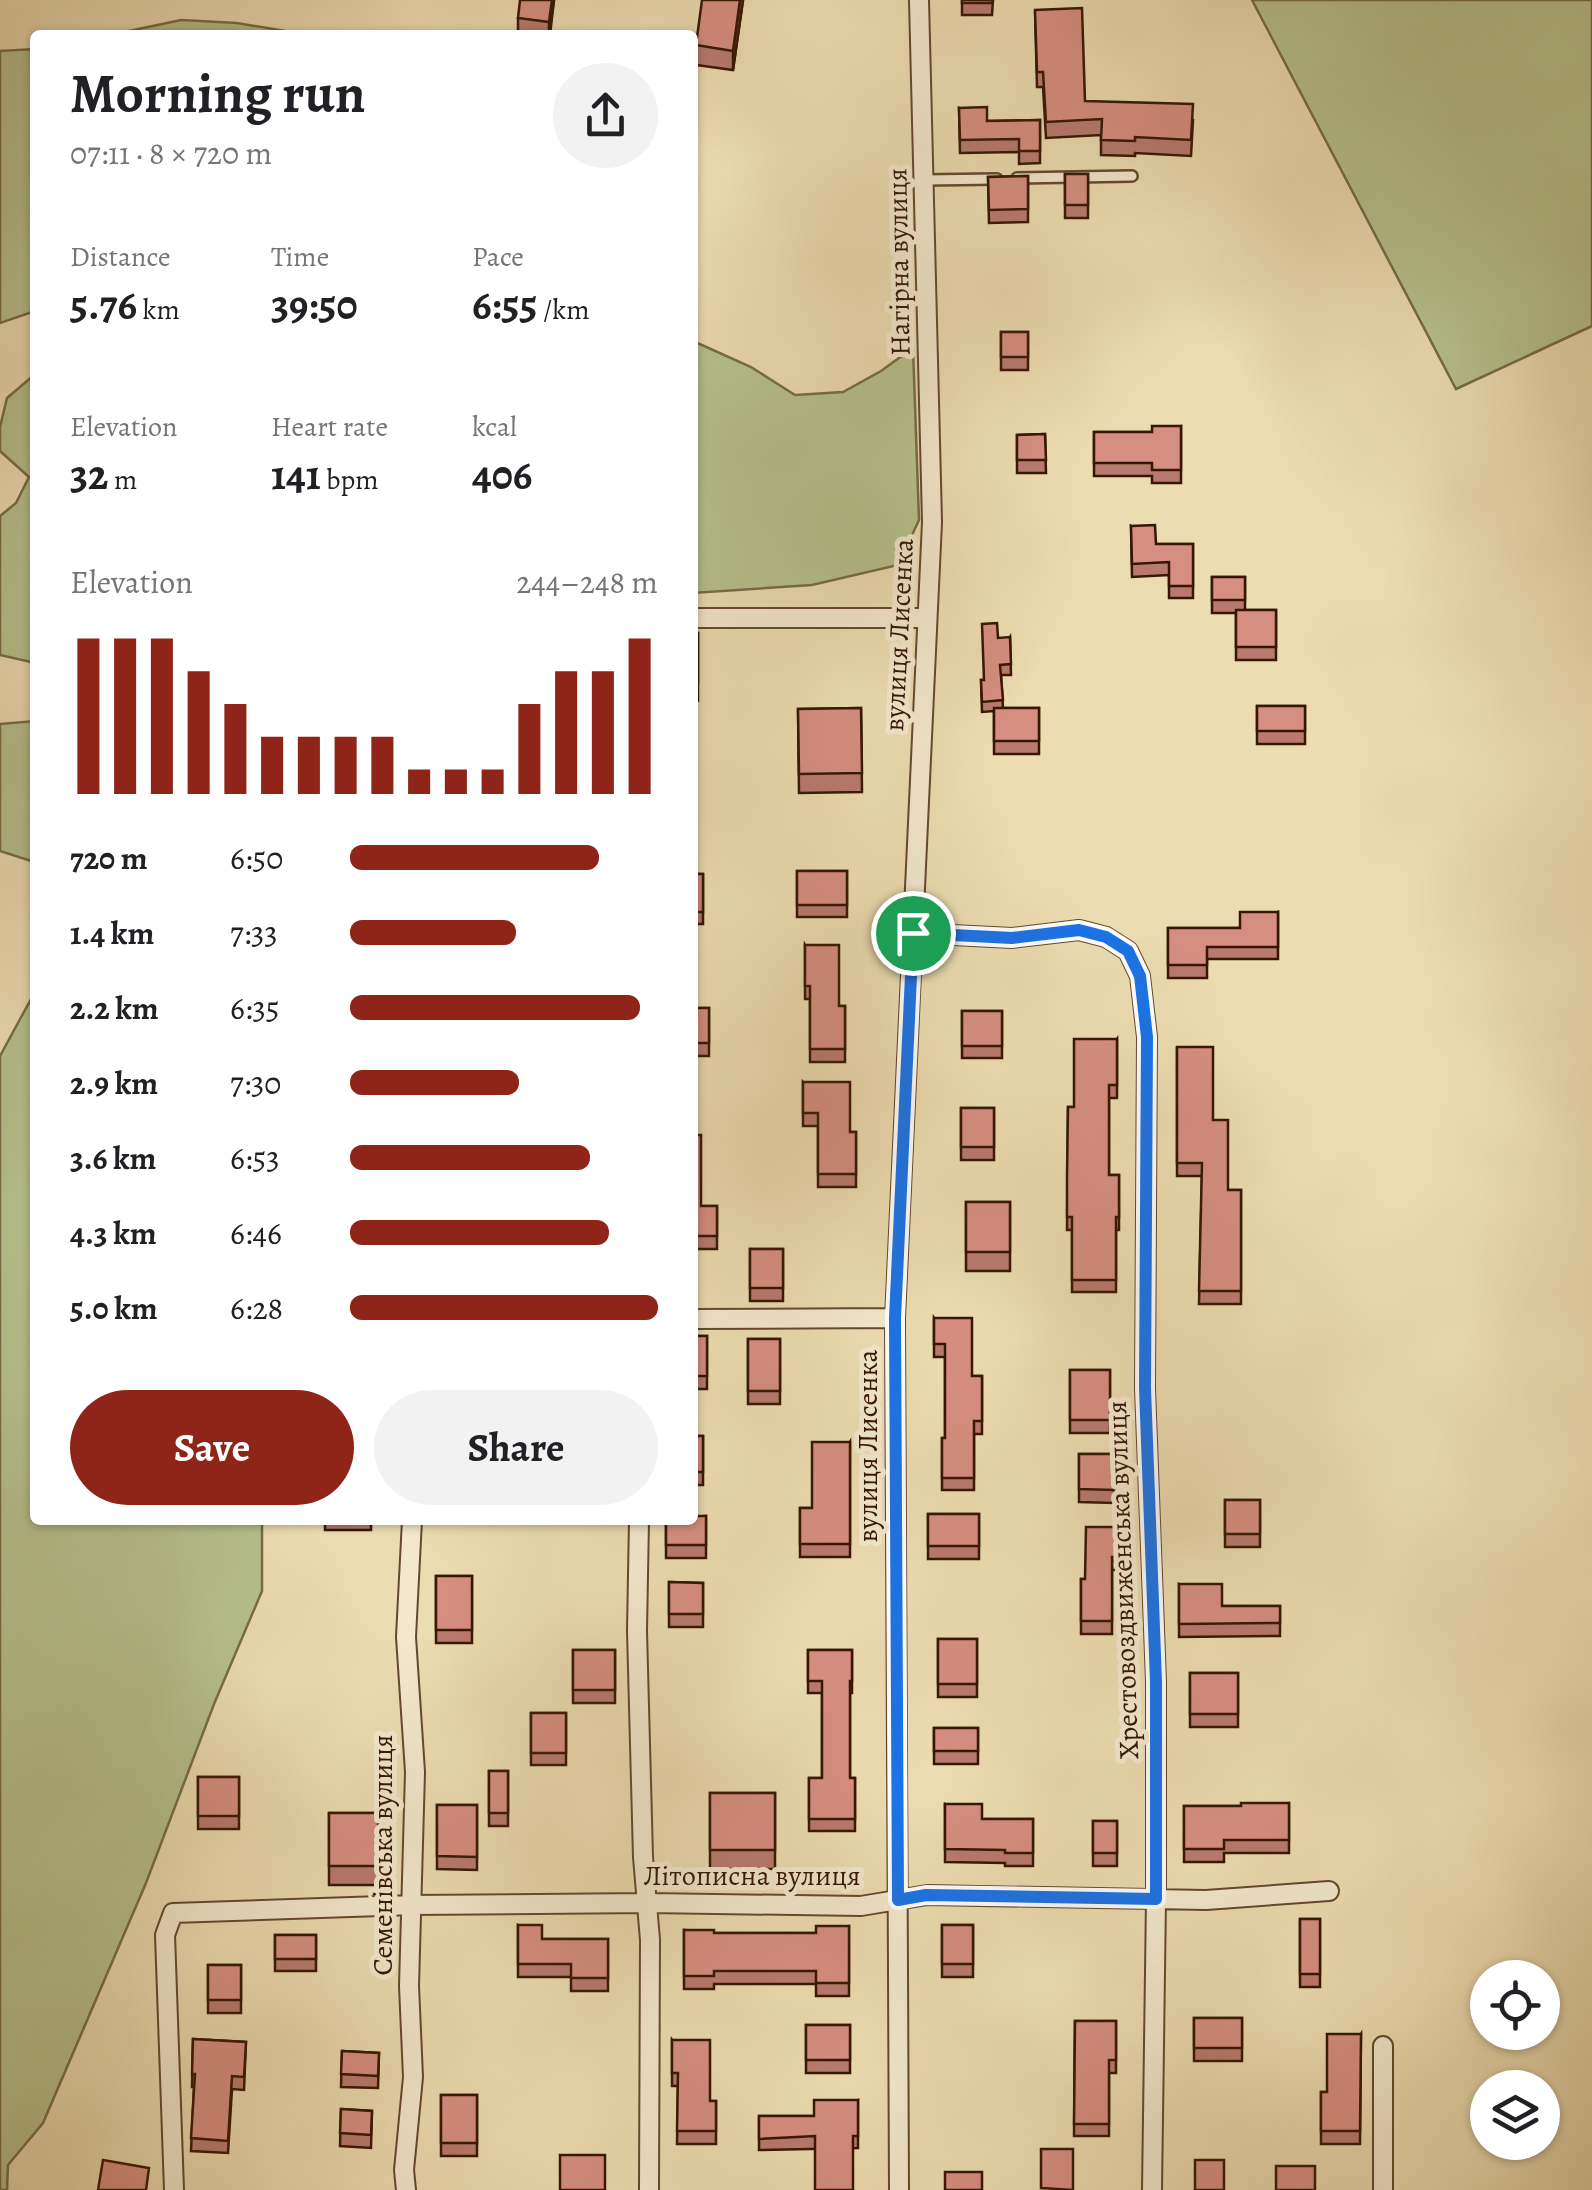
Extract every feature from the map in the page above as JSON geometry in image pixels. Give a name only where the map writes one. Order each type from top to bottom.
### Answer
[{"type":"street","name":"Нагірна вулиця","points":[[919,0],[932,522]]},
{"type":"street","name":"вулиця Лисенка","points":[[898,2190],[895,1318],[932,522]]},
{"type":"street","points":[[698,618],[927,618]]},
{"type":"street","name":"Хрестовоздвиженська вулиця","points":[[913,933],[1012,938],[1079,930],[1106,937],[1128,951],[1140,976],[1147,1037],[1145,1388],[1156,1682],[1152,2190]]},
{"type":"street","points":[[698,1319],[895,1318]]},
{"type":"street","name":"Семенівська вулиця","points":[[406,2190],[404,2170],[413,2077],[410,1986],[416,1772],[406,1637],[412,1525]]},
{"type":"street","points":[[639,1525],[636,1631],[643,1856],[650,1940],[649,2190]]},
{"type":"street","name":"Літописна вулиця","points":[[174,2190],[165,1935],[173,1913],[411,1905],[861,1906],[926,1895],[1206,1900],[1329,1890]]},
{"type":"street","points":[[1382,2046],[1383,2190]]},
{"type":"lane","points":[[924,180],[1132,176]]},
{"type":"green space","points":[[1252,0],[1592,0],[1592,326],[1456,389]]},
{"type":"green space","points":[[181,20],[279,30],[134,30]]},
{"type":"green space","points":[[30,49],[30,313],[0,323],[0,51]]},
{"type":"green space","points":[[698,343],[751,367],[795,395],[843,392],[913,348],[919,520],[898,565],[812,585],[698,593]]},
{"type":"green space","points":[[30,379],[30,662],[0,655],[0,516],[16,503],[29,477],[0,451],[0,427],[7,398]]},
{"type":"green space","points":[[30,721],[30,861],[0,851],[0,724]]},
{"type":"green space","points":[[30,1001],[30,1525],[262,1525],[262,1591],[146,1883],[43,2123],[8,2165],[7,2190],[0,2190],[0,1056]]},
{"type":"building","points":[[520,0],[552,0],[549,22],[518,18]]},
{"type":"building","points":[[702,0],[740,0],[733,51],[698,45]]},
{"type":"building","points":[[962,0],[993,0],[962,3]]},
{"type":"building","points":[[1082,8],[1085,101],[1193,104],[1191,140],[1101,140],[1102,119],[1046,122],[1043,72],[1037,72],[1035,10]]},
{"type":"building","points":[[987,107],[987,121],[1040,120],[1040,151],[1019,151],[1019,139],[960,140],[959,108]]},
{"type":"building","points":[[1065,174],[1088,174],[1088,205],[1065,205]]},
{"type":"building","points":[[1028,176],[1028,209],[989,210],[988,177]]},
{"type":"building","points":[[1001,332],[1028,332],[1028,357],[1001,357]]},
{"type":"building","points":[[1152,426],[1181,426],[1181,470],[1152,470],[1152,463],[1094,463],[1094,432],[1152,432]]},
{"type":"building","points":[[1045,434],[1046,460],[1017,460],[1017,435]]},
{"type":"building","points":[[1155,525],[1156,544],[1193,544],[1193,586],[1169,586],[1169,562],[1132,564],[1131,526]]},
{"type":"building","points":[[1212,577],[1245,577],[1245,600],[1212,600]]},
{"type":"building","points":[[1236,610],[1276,610],[1276,647],[1236,647]]},
{"type":"building","points":[[997,623],[998,638],[1010,637],[1011,664],[1000,665],[1003,700],[982,702],[982,624]]},
{"type":"building","points":[[1257,706],[1305,706],[1305,731],[1257,731]]},
{"type":"building","points":[[861,708],[862,773],[799,774],[798,709]]},
{"type":"building","points":[[994,708],[1039,708],[1039,741],[994,741]]},
{"type":"building","points":[[797,871],[847,871],[847,905],[797,905]]},
{"type":"building","points":[[698,874],[703,874],[703,912],[698,912]]},
{"type":"building","points":[[1240,912],[1278,912],[1278,947],[1207,947],[1207,965],[1168,965],[1168,928],[1240,928]]},
{"type":"building","points":[[805,945],[839,945],[839,1006],[845,1006],[845,1049],[810,1049],[810,986],[805,986]]},
{"type":"building","points":[[698,1008],[709,1008],[709,1043],[698,1043]]},
{"type":"building","points":[[962,1011],[1002,1011],[1002,1046],[962,1046]]},
{"type":"building","points":[[1074,1039],[1117,1039],[1117,1085],[1109,1085],[1109,1175],[1119,1175],[1116,1280],[1072,1280],[1067,1175],[1068,1107],[1074,1107]]},
{"type":"building","points":[[1177,1047],[1213,1047],[1213,1120],[1228,1120],[1228,1190],[1241,1190],[1241,1291],[1199,1291],[1202,1163],[1177,1163]]},
{"type":"building","points":[[803,1082],[850,1082],[850,1132],[856,1132],[856,1174],[818,1174],[818,1113],[803,1113]]},
{"type":"building","points":[[961,1108],[994,1108],[994,1147],[961,1147]]},
{"type":"building","points":[[698,1135],[701,1206],[717,1206],[717,1236],[698,1236]]},
{"type":"building","points":[[966,1202],[1010,1202],[1010,1252],[966,1252]]},
{"type":"building","points":[[750,1249],[783,1249],[783,1288],[750,1288]]},
{"type":"building","points":[[934,1318],[972,1318],[972,1376],[982,1376],[982,1421],[974,1421],[974,1478],[942,1478],[945,1344],[934,1344]]},
{"type":"building","points":[[698,1336],[707,1336],[707,1376],[698,1376]]},
{"type":"building","points":[[748,1339],[780,1339],[780,1391],[748,1391]]},
{"type":"building","points":[[1070,1370],[1110,1370],[1110,1420],[1070,1420]]},
{"type":"building","points":[[698,1436],[703,1436],[703,1472],[698,1472]]},
{"type":"building","points":[[812,1442],[850,1442],[850,1544],[800,1544],[800,1508],[812,1508]]},
{"type":"building","points":[[1079,1454],[1114,1454],[1114,1490],[1079,1489]]},
{"type":"building","points":[[1225,1500],[1260,1500],[1260,1534],[1225,1534]]},
{"type":"building","points":[[928,1514],[979,1514],[979,1546],[928,1546]]},
{"type":"building","points":[[698,1516],[706,1516],[706,1545],[666,1545],[666,1525],[698,1525]]},
{"type":"building","points":[[1086,1527],[1118,1527],[1118,1557],[1112,1557],[1112,1621],[1081,1621]]},
{"type":"building","points":[[436,1576],[472,1576],[472,1630],[436,1630]]},
{"type":"building","points":[[669,1582],[703,1583],[703,1614],[669,1614]]},
{"type":"building","points":[[1179,1584],[1222,1584],[1222,1606],[1280,1606],[1280,1623],[1179,1624]]},
{"type":"building","points":[[938,1639],[977,1639],[977,1684],[938,1684]]},
{"type":"building","points":[[573,1650],[615,1650],[615,1690],[573,1690]]},
{"type":"building","points":[[808,1650],[852,1650],[850,1778],[855,1778],[855,1819],[809,1819],[809,1778],[822,1778],[822,1681],[808,1681]]},
{"type":"building","points":[[1190,1673],[1238,1673],[1238,1714],[1190,1714]]},
{"type":"building","points":[[531,1713],[566,1713],[566,1753],[531,1753]]},
{"type":"building","points":[[934,1728],[978,1728],[978,1751],[934,1751]]},
{"type":"building","points":[[489,1771],[508,1771],[508,1813],[489,1813]]},
{"type":"building","points":[[198,1777],[239,1777],[239,1816],[198,1816]]},
{"type":"building","points":[[710,1793],[775,1793],[775,1850],[710,1850]]},
{"type":"building","points":[[1289,1803],[1289,1840],[1224,1840],[1224,1849],[1184,1849],[1184,1806]]},
{"type":"building","points":[[945,1804],[982,1804],[982,1819],[1033,1819],[1033,1853],[945,1849]]},
{"type":"building","points":[[437,1805],[477,1805],[477,1857],[437,1856]]},
{"type":"building","points":[[329,1813],[378,1813],[378,1866],[329,1866]]},
{"type":"building","points":[[1093,1821],[1117,1821],[1117,1853],[1093,1853]]},
{"type":"building","points":[[1300,1919],[1320,1919],[1320,1974],[1300,1974]]},
{"type":"building","points":[[518,1925],[542,1925],[542,1939],[608,1939],[608,1978],[571,1978],[571,1964],[518,1964]]},
{"type":"building","points":[[942,1925],[973,1925],[973,1964],[942,1964]]},
{"type":"building","points":[[816,1926],[849,1926],[849,1983],[816,1983],[816,1971],[714,1971],[714,1976],[684,1976],[684,1930],[816,1933]]},
{"type":"building","points":[[275,1935],[316,1935],[316,1959],[275,1959]]},
{"type":"building","points":[[208,1965],[241,1965],[241,2000],[208,2000]]},
{"type":"building","points":[[1194,2018],[1242,2018],[1242,2048],[1194,2048]]},
{"type":"building","points":[[1075,2021],[1116,2021],[1116,2060],[1109,2060],[1109,2124],[1074,2124]]},
{"type":"building","points":[[806,2025],[850,2025],[850,2060],[806,2060]]},
{"type":"building","points":[[1327,2034],[1361,2034],[1360,2131],[1321,2131],[1321,2092],[1327,2092]]},
{"type":"building","points":[[193,2039],[246,2042],[244,2077],[232,2076],[228,2141],[191,2138]]},
{"type":"building","points":[[672,2040],[710,2040],[710,2101],[716,2101],[716,2131],[677,2131],[678,2073],[672,2073]]},
{"type":"building","points":[[342,2051],[379,2053],[378,2076],[341,2074]]},
{"type":"building","points":[[441,2095],[477,2095],[477,2143],[441,2143]]},
{"type":"building","points":[[814,2100],[858,2100],[853,2190],[815,2190],[815,2136],[759,2139],[759,2116],[814,2116]]},
{"type":"building","points":[[341,2109],[372,2111],[371,2135],[340,2133]]},
{"type":"building","points":[[1041,2149],[1073,2149],[1073,2190],[1041,2188]]},
{"type":"building","points":[[560,2155],[605,2155],[605,2190],[560,2190]]},
{"type":"building","points":[[103,2160],[149,2168],[146,2190],[98,2190]]},
{"type":"building","points":[[1195,2160],[1224,2160],[1224,2190],[1195,2190]]},
{"type":"building","points":[[1276,2166],[1315,2166],[1315,2190],[1276,2190]]},
{"type":"building","points":[[945,2172],[982,2172],[982,2190],[945,2190]]},
{"type":"route","points":[[1079,930],[1106,937],[1128,951],[1140,976],[1147,1037],[1145,1388],[1156,1682],[1156,1899],[926,1895],[898,1900],[895,1318],[913,933],[1012,938],[1079,930]]}]
